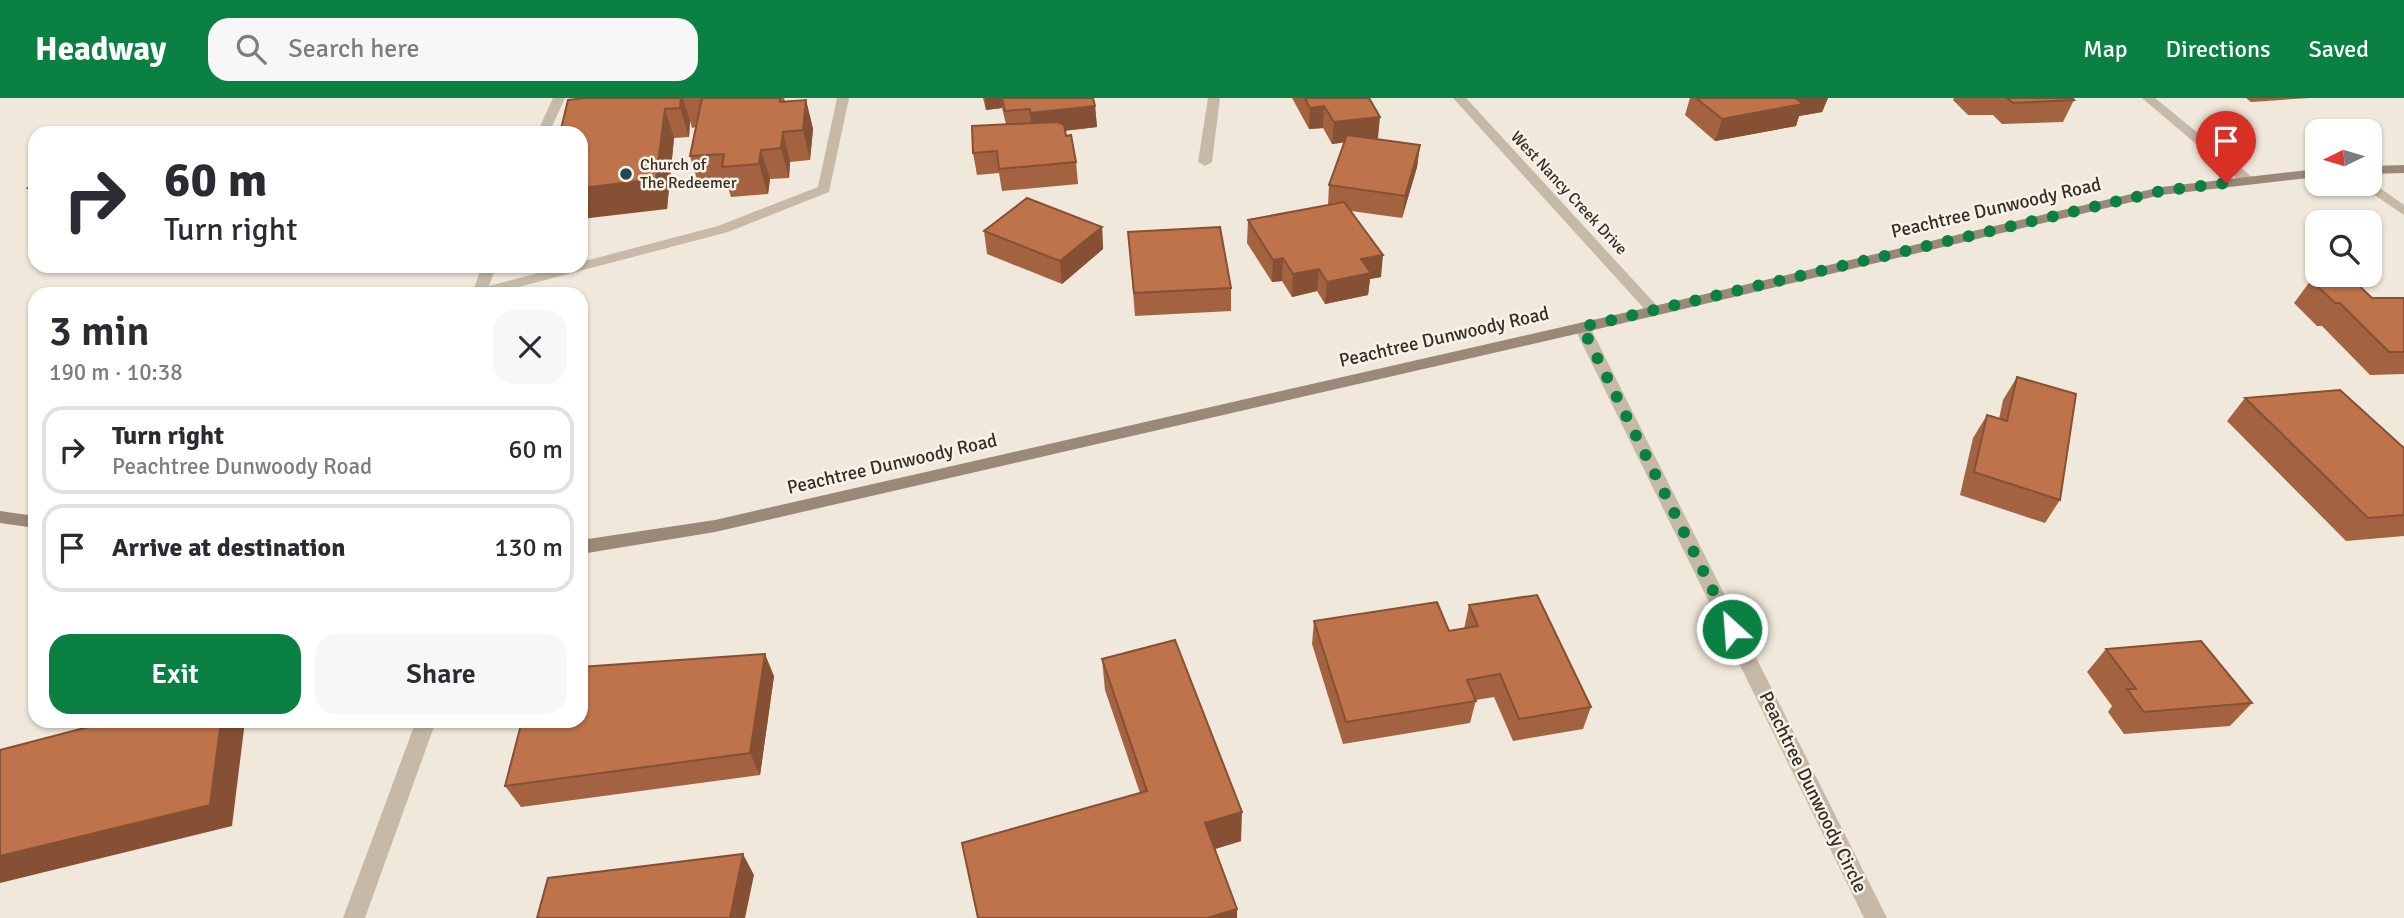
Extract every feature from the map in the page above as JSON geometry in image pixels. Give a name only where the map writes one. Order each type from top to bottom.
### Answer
[{"type":"main road","points":[[2382,170],[2404,169]]},
{"type":"main road","name":"Peachtree Dunwoody Road","points":[[588,546],[715,526],[1654,311],[2161,191],[2305,174]]},
{"type":"main road","points":[[0,517],[28,521]]},
{"type":"street","points":[[546,126],[559,98]]},
{"type":"street","points":[[588,265],[723,229],[824,189],[843,98]]},
{"type":"street","points":[[1205,162],[1214,98]]},
{"type":"street","name":"West Nancy Creek Drive","points":[[1459,98],[1654,311]]},
{"type":"street","points":[[2148,98],[2247,180]]},
{"type":"street","points":[[2382,196],[2404,211]]},
{"type":"street","points":[[505,287],[558,273]]},
{"type":"street","name":"Peachtree Dunwoody Circle","points":[[1582,327],[1876,918]]},
{"type":"street","points":[[354,918],[423,728]]},
{"type":"building","points":[[681,98],[680,108],[665,109],[656,179],[588,187],[588,126],[562,126],[568,100]]},
{"type":"building","points":[[702,98],[780,98],[780,102],[806,100],[803,130],[783,132],[781,148],[761,150],[759,164],[722,167],[724,154],[690,156]]},
{"type":"building","points":[[1002,98],[1093,98],[1095,106],[1030,113],[1030,109],[1005,111]]},
{"type":"building","points":[[1305,98],[1369,98],[1380,117],[1334,122],[1324,106],[1310,108]]},
{"type":"building","points":[[1696,98],[1795,98],[1803,104],[1722,119]]},
{"type":"building","points":[[2007,98],[2072,98],[2074,100],[2013,103]]},
{"type":"building","points":[[1058,122],[1064,125],[1066,136],[1071,135],[1076,162],[999,169],[997,151],[973,153],[972,126]]},
{"type":"building","points":[[1347,135],[1420,145],[1405,196],[1329,185]]},
{"type":"building","points":[[1027,198],[1102,227],[1060,261],[984,231]]},
{"type":"building","points":[[1344,202],[1383,255],[1361,259],[1371,273],[1327,282],[1319,269],[1293,274],[1283,258],[1273,260],[1248,220]]},
{"type":"building","points":[[1220,227],[1231,288],[1134,293],[1128,232]]},
{"type":"building","points":[[2318,287],[2360,287],[2372,298],[2404,298],[2404,352],[2389,352],[2340,303],[2335,303]]},
{"type":"building","points":[[2017,377],[2076,394],[2060,500],[1974,472],[1987,415],[2007,421]]},
{"type":"building","points":[[2340,390],[2404,448],[2404,515],[2368,518],[2245,398]]},
{"type":"building","points":[[1537,595],[1591,707],[1519,719],[1500,674],[1467,680],[1476,701],[1346,722],[1314,621],[1437,602],[1449,631],[1478,626],[1469,605]]},
{"type":"building","points":[[1175,640],[1242,812],[1205,823],[1237,909],[1207,918],[978,918],[962,843],[1147,791],[1102,659]]},
{"type":"building","points":[[2201,641],[2252,703],[2144,712],[2127,689],[2136,689],[2106,649]]},
{"type":"building","points":[[765,654],[750,753],[505,786],[520,728],[588,728],[588,667]]},
{"type":"building","points":[[84,728],[220,728],[210,805],[0,856],[0,750]]},
{"type":"building","points":[[743,854],[730,918],[537,918],[548,878]]},
{"type":"place","name":"Church of The Redeemer","points":[[626,174]]},
{"type":"route","points":[[1732,629],[1582,327],[2161,191],[2226,183]]}]
